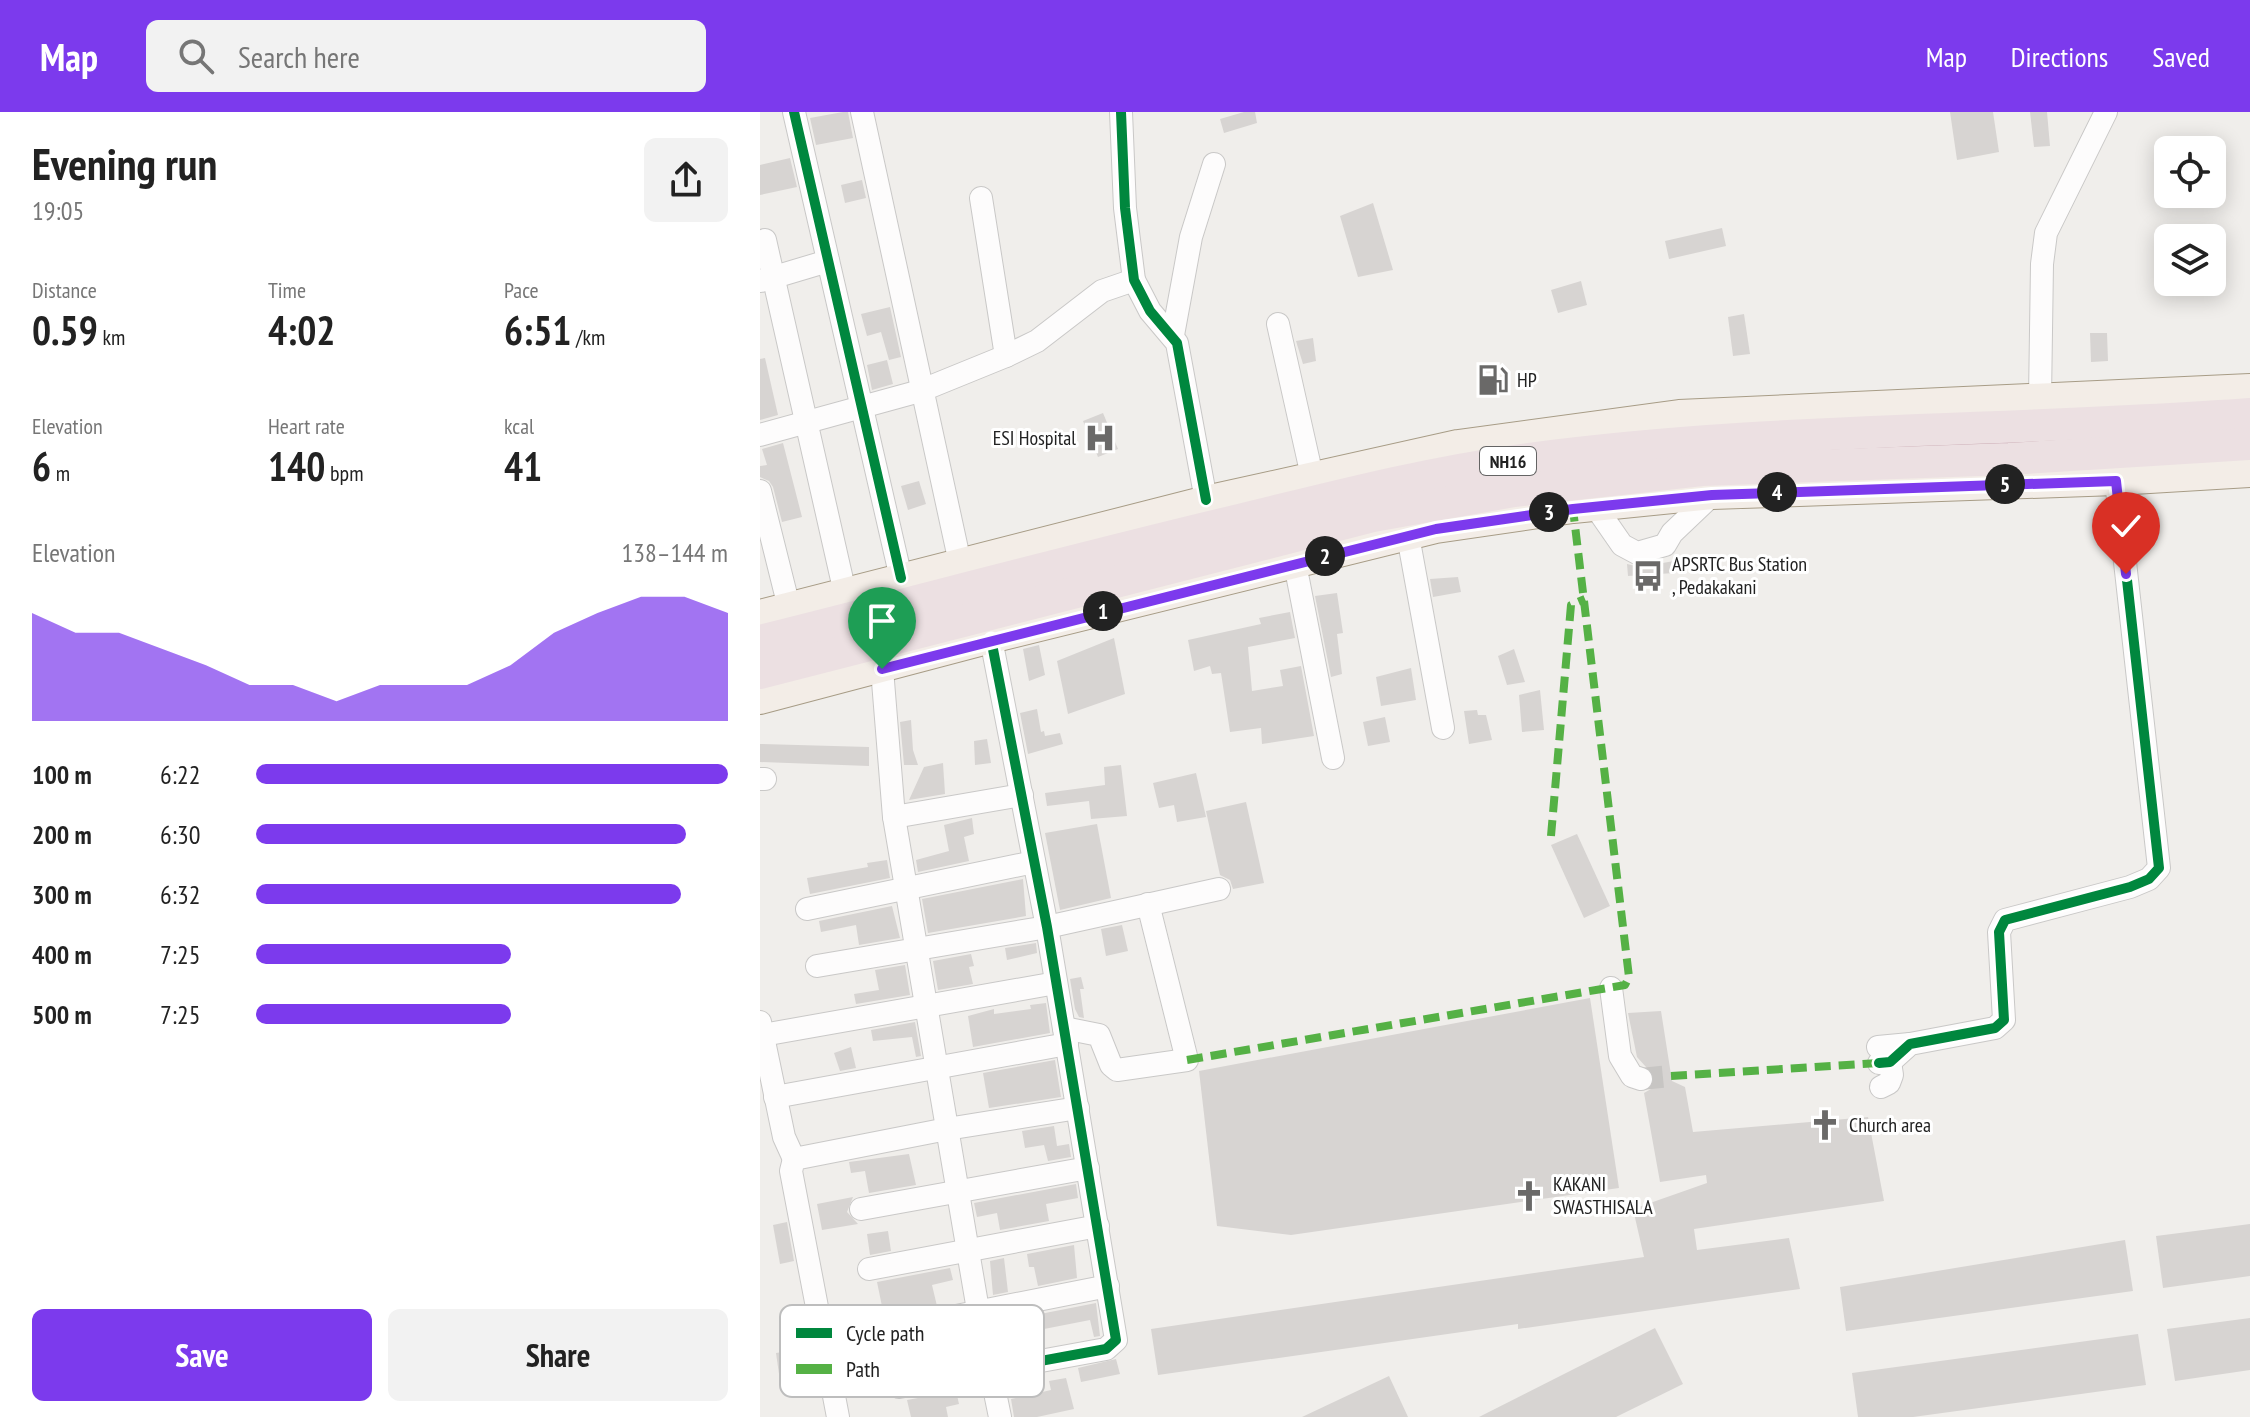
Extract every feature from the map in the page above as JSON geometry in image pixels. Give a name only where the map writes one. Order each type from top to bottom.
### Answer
[{"type":"highway","name":"NH16","points":[[760,641],[1336,496],[1510,461],[1640,445],[2250,414]]},
{"type":"highway","name":"NH16","points":[[760,673],[1373,516],[1514,491],[1702,470],[2009,459],[2250,444]]},
{"type":"main road","points":[[760,614],[1206,500],[1458,444],[1679,414],[1899,401],[2250,388]]},
{"type":"main road","points":[[760,700],[991,639],[1408,536],[1595,506],[1712,495],[2116,481],[2250,473]]},
{"type":"street","points":[[794,112],[901,578]]},
{"type":"street","points":[[862,112],[920,391],[960,563]]},
{"type":"street","points":[[1121,112],[1125,208],[1134,280],[1150,311],[1173,335],[1179,349],[1206,500]]},
{"type":"street","points":[[2040,398],[2042,264],[2046,233],[2106,112]]},
{"type":"street","points":[[1173,335],[1191,237],[1214,164]]},
{"type":"street","points":[[981,198],[1006,356]]},
{"type":"street","points":[[765,240],[767,279],[807,422],[845,593]]},
{"type":"street","points":[[767,279],[828,261]]},
{"type":"street","points":[[760,435],[920,391],[1006,356],[1037,341],[1102,291],[1134,280]]},
{"type":"street","points":[[1278,324],[1312,476]]},
{"type":"street","points":[[1881,1087],[1889,1083],[1892,1075],[1882,1057],[1910,1044],[1995,1028],[2004,1020],[1999,932],[2005,920],[2130,887],[2149,879],[2159,868],[2116,481]]},
{"type":"street","points":[[760,491],[789,607]]},
{"type":"street","points":[[1595,506],[1622,545],[1637,553],[1665,545],[1672,533],[1712,495]]},
{"type":"street","points":[[1408,536],[1443,728]]},
{"type":"street","points":[[1295,564],[1333,758]]},
{"type":"street","points":[[991,639],[1047,927],[1116,1329],[1114,1345],[1044,1361]]},
{"type":"street","points":[[882,669],[894,817],[977,1305]]},
{"type":"street","points":[[894,817],[1022,795]]},
{"type":"street","points":[[807,909],[1034,862]]},
{"type":"street","points":[[817,966],[1149,908],[1219,889]]},
{"type":"street","points":[[775,1097],[936,1067],[1066,1036],[1099,1035],[1111,1065],[1117,1070],[1184,1061],[1188,1057],[1149,908]]},
{"type":"street","points":[[817,1305],[791,1171],[794,1159],[784,1137],[761,1028],[926,1006],[1056,983]]},
{"type":"street","points":[[1611,988],[1620,1056],[1632,1076],[1641,1079]]},
{"type":"street","points":[[794,1159],[947,1129],[1078,1108]]},
{"type":"street","points":[[861,1209],[1088,1168]]},
{"type":"street","points":[[869,1269],[1098,1226]]},
{"type":"street","points":[[1005,1305],[1108,1286]]},
{"type":"street","points":[[834,1397],[838,1417]]},
{"type":"street","points":[[995,1397],[1000,1417]]},
{"type":"building","points":[[848,112],[853,138],[816,145],[810,118]]},
{"type":"building","points":[[1255,112],[1257,123],[1224,133],[1220,119]]},
{"type":"building","points":[[1950,112],[1993,112],[1999,152],[1957,160]]},
{"type":"building","points":[[2030,112],[2047,112],[2050,146],[2034,147]]},
{"type":"building","points":[[790,158],[797,187],[760,195],[760,165]]},
{"type":"building","points":[[862,180],[866,198],[845,203],[841,185]]},
{"type":"building","points":[[1373,203],[1393,270],[1358,277],[1340,216]]},
{"type":"building","points":[[1722,228],[1726,246],[1669,259],[1665,241]]},
{"type":"building","points":[[1581,281],[1587,305],[1558,313],[1551,290]]},
{"type":"building","points":[[890,307],[901,357],[889,360],[881,332],[867,336],[861,314]]},
{"type":"building","points":[[1744,314],[1750,354],[1733,356],[1728,317]]},
{"type":"building","points":[[2090,333],[2107,333],[2108,361],[2091,362]]},
{"type":"building","points":[[1313,338],[1316,361],[1303,364],[1296,341]]},
{"type":"building","points":[[765,358],[778,415],[760,420],[760,359]]},
{"type":"building","points":[[887,360],[893,384],[872,390],[867,365]]},
{"type":"building","points":[[1103,413],[1118,449],[1098,457],[1083,421]]},
{"type":"building","points":[[783,443],[802,517],[782,522],[773,487],[760,477],[760,466],[767,465],[762,449]]},
{"type":"building","points":[[919,481],[926,504],[908,510],[901,486]]},
{"type":"building","points":[[1674,561],[1674,573],[1628,576],[1627,564],[1640,567]]},
{"type":"building","points":[[1458,577],[1461,592],[1433,597],[1430,579]]},
{"type":"building","points":[[1337,593],[1343,633],[1337,634],[1342,674],[1331,677],[1315,596]]},
{"type":"building","points":[[1290,612],[1295,638],[1248,647],[1252,691],[1283,686],[1280,670],[1301,666],[1314,736],[1262,744],[1261,728],[1230,732],[1221,673],[1212,674],[1210,666],[1194,671],[1188,640],[1261,624],[1259,618]]},
{"type":"building","points":[[1114,638],[1125,694],[1068,714],[1057,661]]},
{"type":"building","points":[[1039,645],[1045,675],[1029,681],[1023,649]]},
{"type":"building","points":[[1514,649],[1525,682],[1507,685],[1498,656]]},
{"type":"building","points":[[1411,668],[1416,700],[1381,706],[1376,677]]},
{"type":"building","points":[[1540,690],[1544,730],[1522,732],[1519,695]]},
{"type":"building","points":[[1037,709],[1041,732],[1044,731],[1045,736],[1060,733],[1063,744],[1028,754],[1020,713]]},
{"type":"building","points":[[1477,710],[1478,715],[1486,715],[1492,740],[1469,744],[1464,711]]},
{"type":"building","points":[[1385,717],[1390,742],[1368,746],[1363,722]]},
{"type":"building","points":[[911,720],[913,750],[918,765],[904,765],[900,722]]},
{"type":"building","points":[[987,739],[991,763],[975,765],[974,741]]},
{"type":"building","points":[[760,744],[869,747],[869,766],[760,762]]},
{"type":"building","points":[[943,763],[945,794],[909,800],[924,767]]},
{"type":"building","points":[[1121,765],[1127,816],[1091,819],[1089,801],[1047,806],[1045,793],[1105,785],[1104,767]]},
{"type":"building","points":[[1196,773],[1206,817],[1177,822],[1174,805],[1159,808],[1153,783]]},
{"type":"building","points":[[1246,802],[1264,883],[1233,889],[1230,880],[1220,875],[1206,811]]},
{"type":"building","points":[[972,818],[974,834],[964,837],[969,861],[918,872],[916,860],[949,851],[944,825]]},
{"type":"building","points":[[1097,824],[1111,898],[1060,910],[1045,833]]},
{"type":"building","points":[[1577,834],[1610,906],[1584,918],[1551,845]]},
{"type":"building","points":[[887,860],[890,878],[810,894],[807,878],[868,867],[867,863]]},
{"type":"building","points":[[1023,879],[1026,916],[928,933],[922,899]]},
{"type":"building","points":[[892,906],[900,938],[859,945],[856,925],[821,932],[819,921]]},
{"type":"building","points":[[1122,925],[1128,951],[1106,956],[1101,929]]},
{"type":"building","points":[[1036,943],[1037,953],[1007,960],[1005,948]]},
{"type":"building","points":[[971,954],[974,966],[969,967],[973,984],[938,990],[933,961]]},
{"type":"building","points":[[905,965],[910,995],[856,1004],[854,994],[879,990],[875,970]]},
{"type":"building","points":[[1081,977],[1084,1018],[1079,1017],[1075,1009],[1070,979]]},
{"type":"building","points":[[1590,998],[1619,1188],[1291,1235],[1217,1226],[1199,1071]]},
{"type":"building","points":[[1046,1003],[1050,1033],[973,1047],[968,1016],[994,1009],[994,1014],[1031,1009],[1030,1005]]},
{"type":"building","points":[[1661,1011],[1672,1081],[1685,1087],[1693,1132],[1868,1117],[1884,1201],[1694,1229],[1697,1250],[1789,1238],[1800,1289],[1518,1329],[1518,1324],[1158,1375],[1151,1329],[1644,1257],[1633,1209],[1707,1183],[1706,1175],[1660,1182],[1644,1093],[1651,1089],[1655,1077],[1637,1057],[1628,1013]]},
{"type":"building","points":[[915,1022],[921,1056],[916,1057],[912,1037],[873,1041],[871,1030]]},
{"type":"building","points":[[851,1047],[856,1068],[840,1071],[834,1053]]},
{"type":"building","points":[[1055,1060],[1061,1097],[989,1108],[983,1073]]},
{"type":"building","points":[[1054,1126],[1057,1146],[1069,1144],[1071,1157],[1048,1161],[1044,1145],[1025,1148],[1022,1131]]},
{"type":"building","points":[[909,1154],[916,1185],[869,1193],[865,1171],[851,1173],[849,1162]]},
{"type":"building","points":[[1076,1184],[1078,1198],[1046,1204],[1049,1221],[1000,1230],[997,1213],[977,1217],[974,1203]]},
{"type":"building","points":[[853,1197],[847,1212],[858,1224],[822,1230],[817,1204]]},
{"type":"building","points":[[787,1222],[794,1261],[780,1264],[773,1225]]},
{"type":"building","points":[[2250,1224],[2250,1276],[2163,1288],[2156,1236]]},
{"type":"building","points":[[888,1231],[891,1251],[870,1255],[867,1234]]},
{"type":"building","points":[[2125,1240],[2133,1291],[1846,1331],[1840,1287]]},
{"type":"building","points":[[1074,1245],[1077,1278],[1038,1286],[1027,1254]]},
{"type":"building","points":[[1004,1258],[1008,1292],[993,1295],[990,1261]]},
{"type":"building","points":[[950,1268],[953,1280],[932,1285],[937,1305],[882,1305],[877,1282]]},
{"type":"building","points":[[1096,1303],[1100,1336],[1094,1337],[1090,1320],[1044,1329],[1044,1313]]},
{"type":"building","points":[[2250,1318],[2250,1370],[2175,1381],[2167,1329]]},
{"type":"building","points":[[1655,1328],[1683,1384],[1616,1417],[1479,1417]]},
{"type":"building","points":[[2138,1334],[2146,1385],[1913,1417],[1858,1417],[1852,1373]]},
{"type":"building","points":[[780,1352],[780,1381],[776,1353]]},
{"type":"building","points":[[1116,1359],[1120,1374],[1081,1382],[1078,1368]]},
{"type":"building","points":[[1389,1376],[1408,1417],[1302,1417]]},
{"type":"building","points":[[1066,1378],[1074,1409],[1037,1417],[1014,1417],[1011,1399],[1044,1397],[1044,1392],[1051,1390],[1049,1381]]},
{"type":"building","points":[[957,1397],[959,1404],[946,1407],[948,1417],[911,1417],[907,1400]]},
{"type":"tunnel","points":[[1641,1079],[1671,1076]]},
{"type":"marked path","points":[[1187,1060],[1625,985],[1629,977],[1573,509]]},
{"type":"marked path","points":[[1551,836],[1571,605],[1585,599]]},
{"type":"marked path","points":[[1671,1076],[1879,1063]]},
{"type":"cycle path","points":[[794,112],[901,578]]},
{"type":"cycle path","points":[[1121,112],[1125,208],[1134,280],[1150,311],[1177,343],[1206,500]]},
{"type":"cycle path","points":[[1879,1063],[1890,1062],[1910,1044],[1995,1028],[2004,1020],[1999,932],[2005,920],[2130,887],[2149,879],[2159,868],[2116,481]]},
{"type":"cycle path","points":[[991,639],[1047,927],[1116,1340],[1106,1349],[1044,1360]]},
{"type":"place","name":"HP","points":[[1493,380]]},
{"type":"place","name":"ESI Hospital","points":[[1100,438]]},
{"type":"place","name":"APSRTC Bus Station , Pedakakani","points":[[1648,576]]},
{"type":"place","name":"Church area","points":[[1825,1125]]},
{"type":"place","name":"KAKANI SWASTHISALA","points":[[1529,1196]]},
{"type":"route","points":[[882,669],[1436,529],[1573,509],[1712,495],[2116,481],[2126,574]]}]
